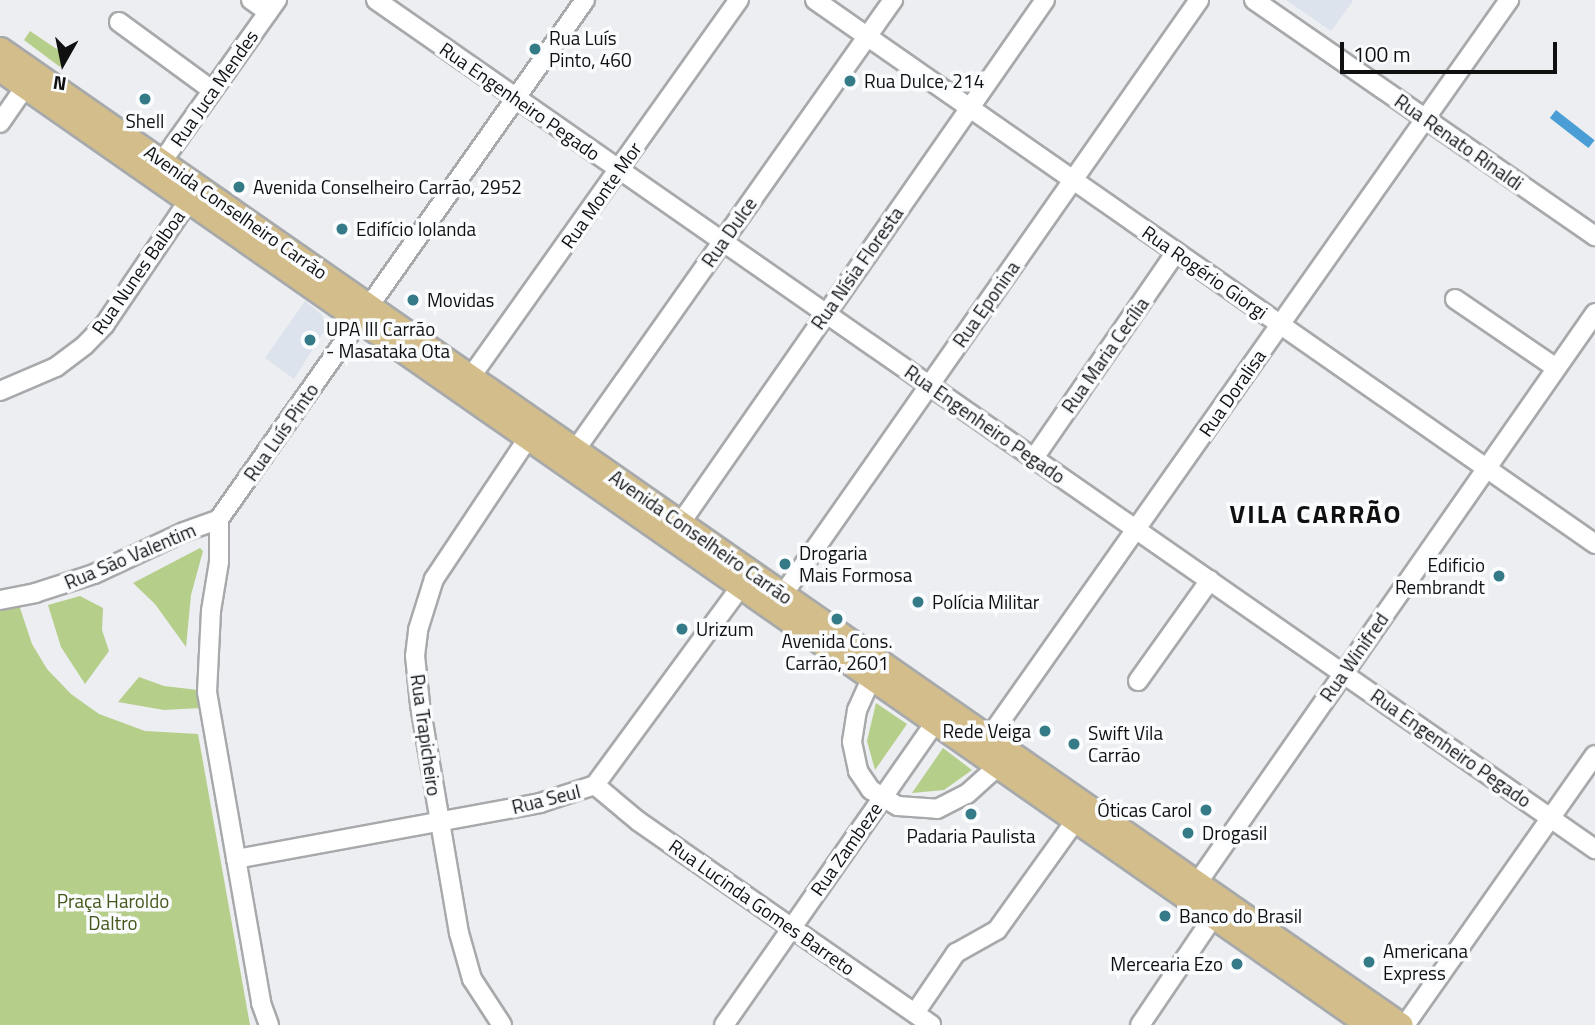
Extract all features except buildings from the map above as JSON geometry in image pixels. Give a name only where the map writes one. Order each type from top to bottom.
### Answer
[{"type":"main road","name":"Avenida Conselheiro Carrão","points":[[0,49],[30,80],[1192,890],[1213,917],[1369,1025]]},
{"type":"main road","name":"Avenida Conselheiro Carrão","points":[[0,69],[30,80]]},
{"type":"main road","name":"Avenida Conselheiro Carrão","points":[[1005,760],[1076,820],[1192,890],[1403,1025]]},
{"type":"street","points":[[251,0],[272,6]]},
{"type":"street","name":"Rua Engenheiro Pegado","points":[[376,0],[1595,849]]},
{"type":"street","name":"Rua Luís Pinto","points":[[219,519],[585,0]]},
{"type":"street","name":"Rua Monte Mor","points":[[467,383],[739,0]]},
{"type":"street","name":"Rua Rogério Giorgi","points":[[815,0],[1486,468],[1593,539]]},
{"type":"street","name":"Rua Dulce","points":[[570,457],[892,0]]},
{"type":"street","name":"Rua Nísia Floresta","points":[[675,530],[1045,0]]},
{"type":"street","name":"Rua Eponina","points":[[778,601],[1199,0]]},
{"type":"street","name":"Rua Renato Rinaldi","points":[[1254,0],[1595,236]]},
{"type":"street","name":"Rua Doralisa","points":[[984,745],[1509,0]]},
{"type":"street","name":"Rua Juca Mendes","points":[[157,168],[272,6]]},
{"type":"street","points":[[119,22],[212,90]]},
{"type":"street","points":[[0,123],[30,80]]},
{"type":"street","name":"Rua Nunes Balboa","points":[[0,391],[56,367],[85,345],[105,324],[193,194]]},
{"type":"street","name":"Rua Maria Cecília","points":[[1034,458],[1176,252]]},
{"type":"street","points":[[1455,299],[1556,368]]},
{"type":"street","name":"Rua Winifred","points":[[1192,890],[1595,313]]},
{"type":"street","name":"Rua Trapicheiro","points":[[502,1025],[472,979],[439,820],[416,677],[418,630],[430,590],[449,552],[532,430]]},
{"type":"street","points":[[219,519],[219,562],[211,611],[207,692],[261,1003],[269,1025]]},
{"type":"street","name":"Rua São Valentim","points":[[0,600],[35,593],[94,575],[184,532],[219,519]]},
{"type":"street","name":"Rua Seul","points":[[236,859],[540,803],[575,794],[596,785],[746,579]]},
{"type":"street","points":[[1138,681],[1210,580]]},
{"type":"street","points":[[875,669],[853,729],[853,755],[864,782],[882,797],[911,809],[937,809],[967,794],[1005,760]]},
{"type":"street","name":"Rua Zambeze","points":[[724,1025],[940,715]]},
{"type":"street","points":[[1403,1025],[1595,755]]},
{"type":"street","name":"Rua Lucinda Gomes Barreto","points":[[596,785],[638,821],[931,1025]]},
{"type":"street","points":[[915,1013],[956,953],[997,930],[1076,820]]},
{"type":"street","points":[[1140,1025],[1213,917]]},
{"type":"shaded area","points":[[1286,0],[1351,0],[1353,1],[1331,31]]},
{"type":"shaded area","name":"UPA III Carrão - Masataka Ota","points":[[305,301],[322,315],[326,328],[294,379],[265,358]]},
{"type":"green space","points":[[30,31],[67,56],[60,67],[24,40]]},
{"type":"green space","points":[[200,548],[203,551],[191,595],[186,647],[155,604],[133,583]]},
{"type":"green space","points":[[80,596],[103,608],[102,630],[109,651],[85,684],[61,647],[48,605]]},
{"type":"green space","name":"Praça Haroldo Daltro","points":[[19,605],[32,644],[47,669],[71,694],[99,714],[145,731],[198,734],[250,1025],[0,1025],[0,609]]},
{"type":"green space","points":[[139,677],[164,686],[198,690],[200,708],[164,710],[118,702]]},
{"type":"green space","points":[[876,703],[907,724],[875,770],[867,741]]},
{"type":"green space","points":[[943,748],[972,770],[944,790],[912,793]]},
{"type":"water","points":[[1556,110],[1595,140],[1588,148],[1550,118]]},
{"type":"place","name":"Rua Luís Pinto, 460","points":[[535,49]]},
{"type":"place","name":"Rua Dulce, 214","points":[[850,81]]},
{"type":"place","name":"Shell","points":[[145,99]]},
{"type":"place","name":"Avenida Conselheiro Carrão, 2952","points":[[239,187]]},
{"type":"place","name":"Edifício Iolanda","points":[[342,229]]},
{"type":"place","name":"Movidas","points":[[413,300]]},
{"type":"place","name":"UPA III Carrão - Masataka Ota","points":[[310,340]]},
{"type":"place","name":"Drogaria Mais Formosa","points":[[785,564]]},
{"type":"place","name":"Edificio Rembrandt","points":[[1499,576]]},
{"type":"place","name":"Polícia Militar","points":[[918,602]]},
{"type":"place","name":"Avenida Cons. Carrão, 2601","points":[[837,619]]},
{"type":"place","name":"Urizum","points":[[682,629]]},
{"type":"place","name":"Rede Veiga","points":[[1045,731]]},
{"type":"place","name":"Swift Vila Carrão","points":[[1074,744]]},
{"type":"place","name":"Óticas Carol","points":[[1206,810]]},
{"type":"place","name":"Padaria Paulista","points":[[971,814]]},
{"type":"place","name":"Drogasil","points":[[1188,833]]},
{"type":"place","name":"Banco do Brasil","points":[[1165,916]]},
{"type":"place","name":"Americana Express","points":[[1369,962]]},
{"type":"place","name":"Mercearia Ezo","points":[[1237,964]]},
{"type":"district","name":"VILA CARRÃO","points":[[1316,514]]}]
